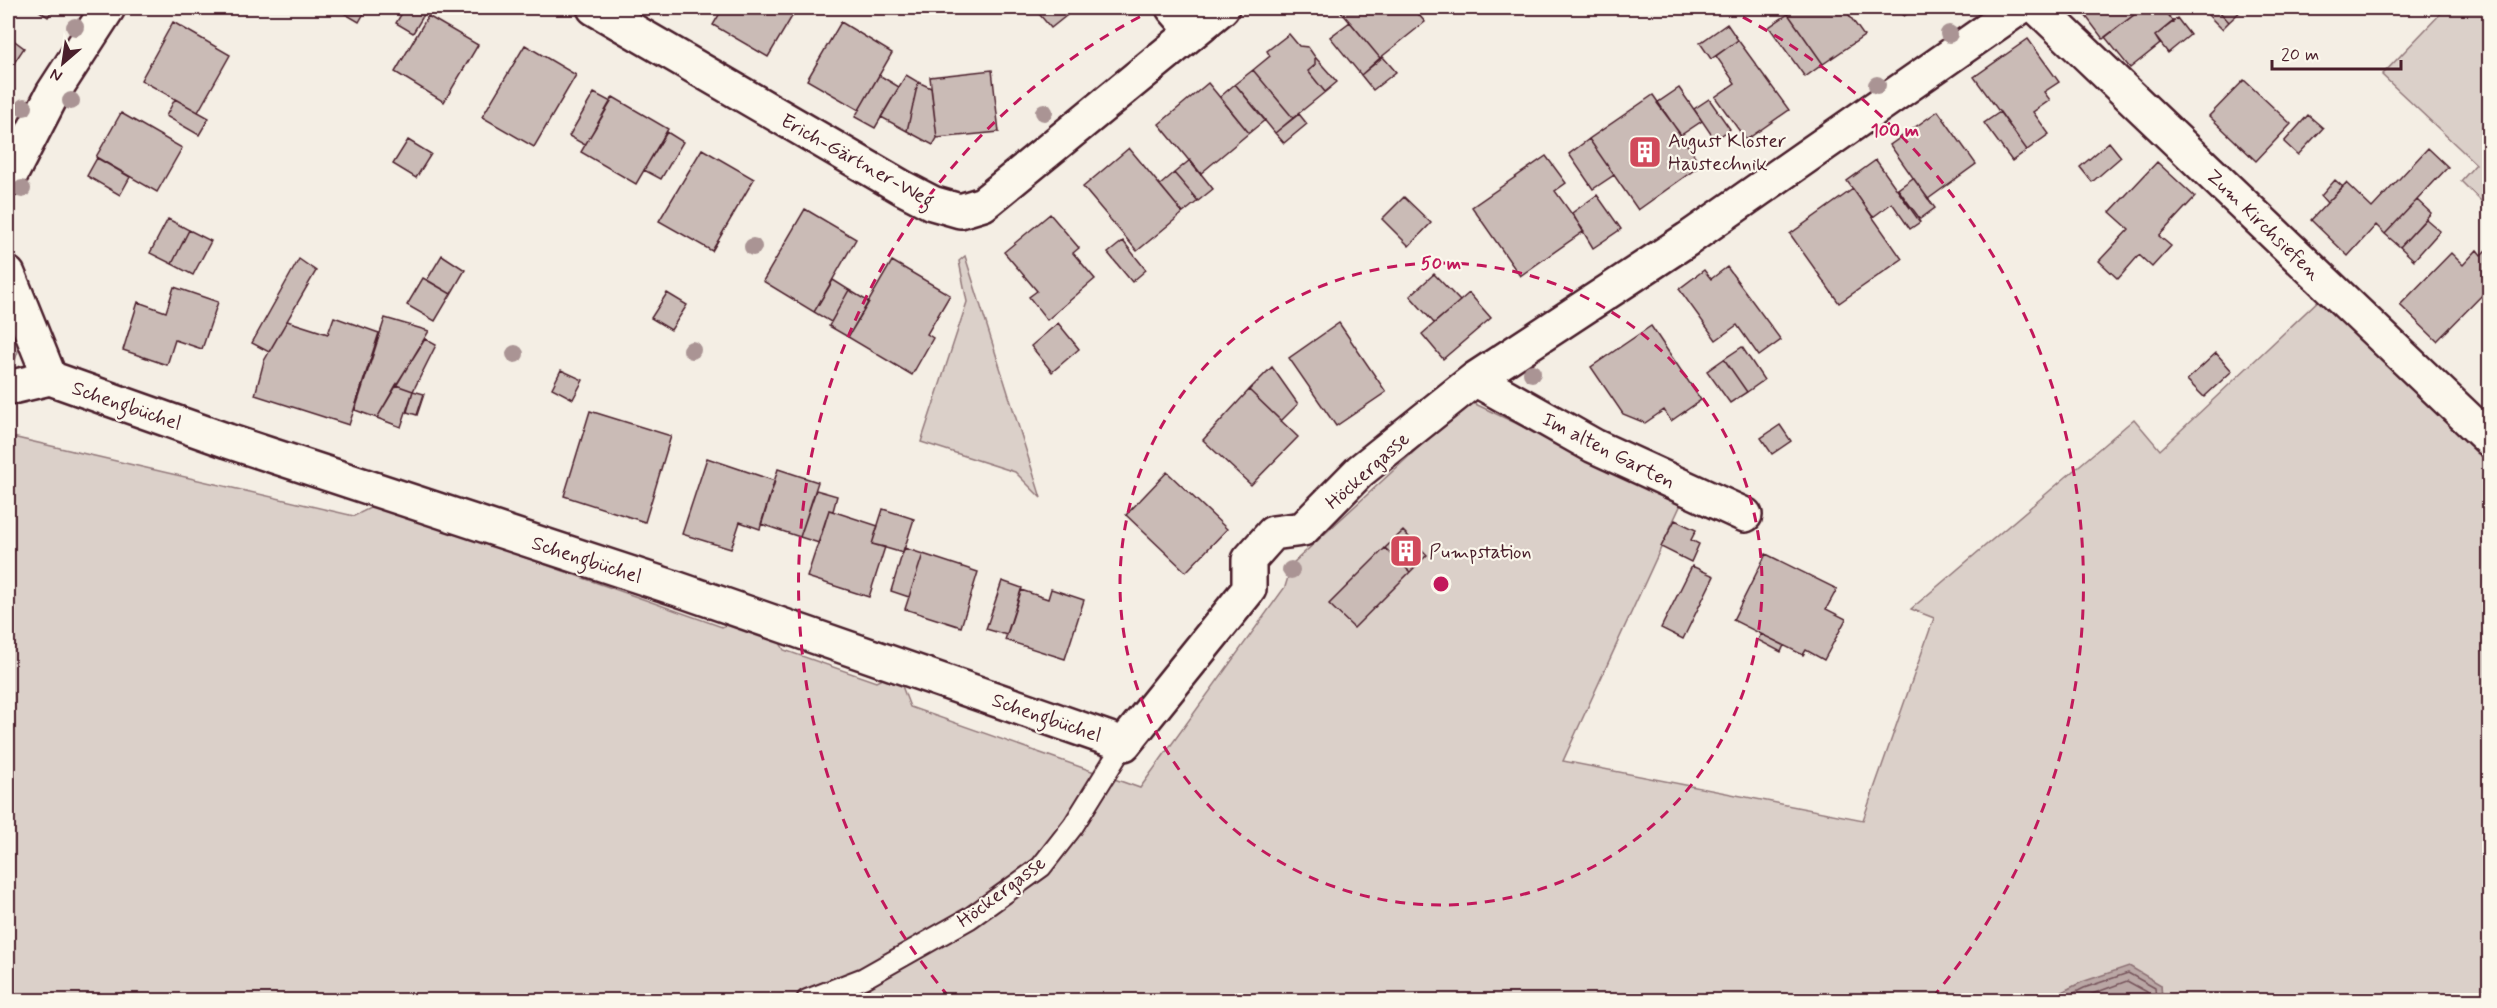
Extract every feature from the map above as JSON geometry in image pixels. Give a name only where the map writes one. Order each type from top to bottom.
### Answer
[{"type":"street","points":[[8,180],[53,93],[108,8]]},
{"type":"street","name":"Erich-Gärtner-Weg","points":[[594,8],[903,188],[932,204],[960,211],[983,204],[1183,20],[1222,8]]},
{"type":"street","name":"Höckergasse","points":[[1124,744],[1249,589],[1249,560],[1273,532],[1303,529],[1360,471],[1475,379],[1697,232],[2019,8]]},
{"type":"street","name":"Zum Kirchsiefen","points":[[2038,8],[2490,440]]},
{"type":"street","name":"Schengbüchel","points":[[8,274],[50,378]]},
{"type":"street","name":"Schengbüchel","points":[[8,388],[50,378],[228,441],[689,593],[1124,744]]},
{"type":"street","name":"Im alten Garten","points":[[1475,379],[1594,446],[1745,515]]},
{"type":"lane","name":"Höckergasse","points":[[807,1000],[864,978],[970,918],[1041,867],[1073,825],[1124,744]]},
{"type":"shaded area","points":[[2446,8],[2489,8],[2489,209],[2461,181],[2476,164],[2382,75]]},
{"type":"shaded area","points":[[965,256],[1041,498],[1015,472],[921,442],[967,302],[959,261]]},
{"type":"shaded area","points":[[2322,297],[2489,459],[2489,1000],[2162,1000],[2161,985],[2082,982],[2046,1000],[8,1000],[8,436],[354,516],[384,501],[504,540],[521,556],[722,627],[740,619],[773,630],[784,650],[876,682],[890,675],[899,678],[910,707],[1140,788],[1285,587],[1292,564],[1469,401],[1682,502],[1563,761],[1863,820],[1934,618],[1911,609],[2134,419],[2160,450]]},
{"type":"shaded area","points":[[8,323],[19,348],[14,363],[8,370]]},
{"type":"water","points":[[2129,966],[2161,985],[2162,1000],[2046,1000],[2082,982]]},
{"type":"building","points":[[35,8],[54,8],[48,17]]},
{"type":"building","points":[[345,8],[367,8],[359,22],[342,12]]},
{"type":"building","points":[[389,8],[405,8],[401,15]]},
{"type":"building","points":[[405,8],[428,8],[413,33],[396,23]]},
{"type":"building","points":[[723,8],[797,8],[768,57],[713,25]]},
{"type":"building","points":[[1034,8],[1076,8],[1051,28]]},
{"type":"building","points":[[1338,8],[1413,8],[1425,22],[1380,58]]},
{"type":"building","points":[[1797,8],[1844,8],[1864,36],[1823,64],[1788,14]]},
{"type":"building","points":[[1898,8],[1916,8],[1904,16]]},
{"type":"building","points":[[2095,8],[2143,8],[2103,39],[2085,15]]},
{"type":"building","points":[[2143,8],[2162,8],[2173,22],[2155,36],[2160,44],[2130,68],[2105,37]]},
{"type":"building","points":[[2216,8],[2229,22],[2222,29],[2208,15]]},
{"type":"building","points":[[2216,8],[2244,8],[2229,22]]},
{"type":"building","points":[[1788,14],[1823,64],[1805,77],[1769,27]]},
{"type":"building","points":[[428,16],[478,45],[444,102],[395,72]]},
{"type":"building","points":[[2177,18],[2190,35],[2168,53],[2155,36]]},
{"type":"building","points":[[173,22],[230,55],[198,112],[141,80]]},
{"type":"building","points":[[841,22],[892,53],[859,110],[807,80]]},
{"type":"building","points":[[1350,22],[1380,58],[1361,75],[1330,37]]},
{"type":"building","points":[[1727,24],[1738,40],[1711,59],[1700,43]]},
{"type":"building","points":[[1289,34],[1299,46],[1308,47],[1315,57],[1315,65],[1308,71],[1325,92],[1293,118],[1253,70],[1270,56],[1267,51]]},
{"type":"building","points":[[8,36],[24,48],[8,72]]},
{"type":"building","points":[[2028,39],[2059,82],[2044,92],[2050,100],[2033,112],[2049,134],[2027,150],[1974,77]]},
{"type":"building","points":[[1738,40],[1789,110],[1746,140],[1715,97],[1735,83],[1716,56]]},
{"type":"building","points":[[525,45],[576,75],[534,147],[482,117]]},
{"type":"building","points":[[1315,57],[1337,82],[1325,92],[1308,71],[1315,65]]},
{"type":"building","points":[[1383,57],[1396,72],[1373,90],[1361,75]]},
{"type":"building","points":[[992,70],[999,132],[937,138],[930,77]]},
{"type":"building","points":[[1253,70],[1293,118],[1275,133],[1235,84]]},
{"type":"building","points":[[879,75],[899,87],[875,128],[855,117]]},
{"type":"building","points":[[906,75],[918,82],[907,131],[881,117]]},
{"type":"building","points":[[2244,80],[2291,124],[2256,161],[2209,116]]},
{"type":"building","points":[[918,82],[931,88],[937,138],[933,145],[907,131]]},
{"type":"building","points":[[1208,83],[1249,133],[1200,174],[1159,124]]},
{"type":"building","points":[[1235,84],[1265,120],[1249,133],[1220,97]]},
{"type":"building","points":[[1679,88],[1702,121],[1681,135],[1657,103]]},
{"type":"building","points":[[594,93],[611,102],[585,145],[569,136]]},
{"type":"building","name":"August Kloster Haustechnik","points":[[1653,95],[1701,165],[1638,210],[1589,139]]},
{"type":"building","points":[[613,97],[668,129],[636,184],[581,152]]},
{"type":"building","points":[[175,99],[209,118],[199,135],[166,116]]},
{"type":"building","points":[[1709,99],[1730,129],[1715,140],[1694,109]]},
{"type":"building","points":[[1938,111],[1976,164],[1928,199],[1890,145]]},
{"type":"building","points":[[2000,112],[2027,150],[2012,161],[1984,123]]},
{"type":"building","points":[[121,113],[182,148],[157,192],[96,157]]},
{"type":"building","points":[[1299,114],[1307,124],[1284,143],[1275,133]]},
{"type":"building","points":[[2308,115],[2323,128],[2298,155],[2284,142]]},
{"type":"building","points":[[667,132],[683,142],[661,179],[644,170]]},
{"type":"building","points":[[1589,139],[1614,175],[1593,189],[1569,154]]},
{"type":"building","points":[[408,140],[431,154],[416,178],[393,164]]},
{"type":"building","points":[[2109,142],[2121,157],[2092,182],[2080,167]]},
{"type":"building","points":[[1129,148],[1183,213],[1137,251],[1083,187]]},
{"type":"building","points":[[2428,148],[2448,167],[2385,234],[2376,225],[2348,256],[2311,220],[2346,183],[2372,208]]},
{"type":"building","points":[[702,149],[754,179],[712,251],[659,221]]},
{"type":"building","points":[[1546,156],[1566,183],[1555,191],[1584,231],[1520,276],[1472,207]]},
{"type":"building","points":[[97,158],[130,177],[120,195],[87,176]]},
{"type":"building","points":[[1190,160],[1213,189],[1198,201],[1174,173]]},
{"type":"building","points":[[1876,160],[1920,222],[1910,229],[1892,203],[1873,217],[1847,181]]},
{"type":"building","points":[[2157,162],[2195,197],[2159,236],[2171,246],[2152,267],[2139,255],[2118,279],[2099,261],[2129,229],[2110,212]]},
{"type":"building","points":[[1174,173],[1198,201],[1183,213],[1160,185]]},
{"type":"building","points":[[1913,178],[1935,208],[1920,219],[1898,189]]},
{"type":"building","points":[[2335,180],[2343,187],[2327,203],[2321,196]]},
{"type":"building","points":[[1853,189],[1902,259],[1839,303],[1790,234]]},
{"type":"building","points":[[1597,195],[1621,229],[1593,248],[1572,213]]},
{"type":"building","points":[[1404,197],[1431,223],[1409,246],[1382,219]]},
{"type":"building","points":[[2417,200],[2431,213],[2400,247],[2385,234]]},
{"type":"building","points":[[805,209],[856,239],[814,312],[763,281]]},
{"type":"building","points":[[1050,214],[1079,248],[1073,253],[1095,279],[1047,320],[1029,297],[1037,291],[1004,252]]},
{"type":"building","points":[[168,219],[189,230],[172,264],[150,253]]},
{"type":"building","points":[[2426,219],[2440,231],[2414,260],[2400,247]]},
{"type":"building","points":[[189,230],[211,241],[193,275],[172,264]]},
{"type":"building","points":[[1123,241],[1146,270],[1132,282],[1108,253]]},
{"type":"building","points":[[2488,248],[2490,287],[2437,341],[2400,305],[2451,253],[2463,265],[2477,250],[2481,255]]},
{"type":"building","points":[[442,255],[465,270],[451,294],[427,280]]},
{"type":"building","points":[[299,259],[316,271],[269,352],[252,343]]},
{"type":"building","points":[[892,261],[950,295],[927,334],[933,338],[912,375],[848,337]]},
{"type":"building","points":[[1727,267],[1781,340],[1759,356],[1737,325],[1716,340],[1679,289],[1704,270],[1711,279]]},
{"type":"building","points":[[1434,274],[1460,301],[1434,323],[1410,296]]},
{"type":"building","points":[[423,278],[451,294],[435,321],[407,305]]},
{"type":"building","points":[[833,280],[849,290],[831,322],[814,312]]},
{"type":"building","points":[[174,287],[218,302],[202,349],[175,340],[167,365],[123,350],[138,302],[166,312]]},
{"type":"building","points":[[849,290],[869,302],[848,337],[829,326]]},
{"type":"building","points":[[667,293],[687,305],[671,330],[651,318]]},
{"type":"building","points":[[1469,293],[1491,318],[1443,359],[1422,334]]},
{"type":"building","points":[[334,317],[379,333],[349,425],[255,395],[264,361],[287,321],[328,334]]},
{"type":"building","points":[[385,318],[429,331],[377,418],[355,410]]},
{"type":"building","points":[[1058,323],[1079,349],[1052,372],[1031,346]]},
{"type":"building","points":[[1339,323],[1386,392],[1336,426],[1289,358]]},
{"type":"building","points":[[1651,326],[1701,400],[1671,421],[1664,410],[1645,423],[1623,414],[1591,367]]},
{"type":"building","points":[[425,339],[436,345],[413,391],[396,385]]},
{"type":"building","points":[[1742,347],[1764,380],[1747,392],[1724,359]]},
{"type":"building","points":[[2216,353],[2232,371],[2204,397],[2187,380]]},
{"type":"building","points":[[1724,359],[1747,392],[1730,403],[1707,371]]},
{"type":"building","points":[[1272,367],[1298,404],[1281,421],[1249,390]]},
{"type":"building","points":[[561,370],[583,380],[573,399],[552,388]]},
{"type":"building","points":[[396,385],[413,391],[401,427],[377,418]]},
{"type":"building","points":[[1249,390],[1298,437],[1251,485],[1203,440]]},
{"type":"building","points":[[413,391],[424,394],[417,415],[407,412]]},
{"type":"building","points":[[590,411],[671,436],[645,522],[564,496]]},
{"type":"building","points":[[1780,425],[1791,441],[1772,454],[1761,438]]},
{"type":"building","points":[[707,458],[775,481],[760,529],[740,522],[731,549],[682,534]]},
{"type":"building","points":[[778,469],[818,482],[800,537],[761,524]]},
{"type":"building","points":[[1167,472],[1227,529],[1186,572],[1126,515]]},
{"type":"building","points":[[816,490],[837,496],[833,511],[829,510],[819,543],[800,537]]},
{"type":"building","points":[[883,509],[914,519],[903,553],[872,544]]},
{"type":"building","points":[[829,510],[878,526],[872,544],[885,547],[869,597],[807,577]]},
{"type":"building","points":[[1675,520],[1696,530],[1691,540],[1699,544],[1691,562],[1661,547]]},
{"type":"building","name":"Pumpstation","points":[[1403,531],[1427,555],[1410,572],[1385,548]]},
{"type":"building","points":[[904,548],[923,554],[909,597],[891,591]]},
{"type":"building","points":[[1385,548],[1410,572],[1354,628],[1329,604]]},
{"type":"building","points":[[923,554],[978,572],[961,627],[905,609]]},
{"type":"building","points":[[1766,554],[1837,589],[1826,609],[1846,619],[1824,660],[1806,650],[1803,655],[1733,620]]},
{"type":"building","points":[[1692,566],[1714,576],[1683,639],[1661,628]]},
{"type":"building","points":[[1002,581],[1022,588],[1007,635],[986,629]]},
{"type":"building","points":[[1051,589],[1084,600],[1065,659],[1005,640],[1021,590],[1048,599]]},
{"type":"building","points":[[1761,634],[1784,645],[1781,652],[1758,640]]},
{"type":"place","name":"August Kloster Haustechnik","points":[[1645,152]]},
{"type":"place","name":"Pumpstation","points":[[1406,551]]}]
